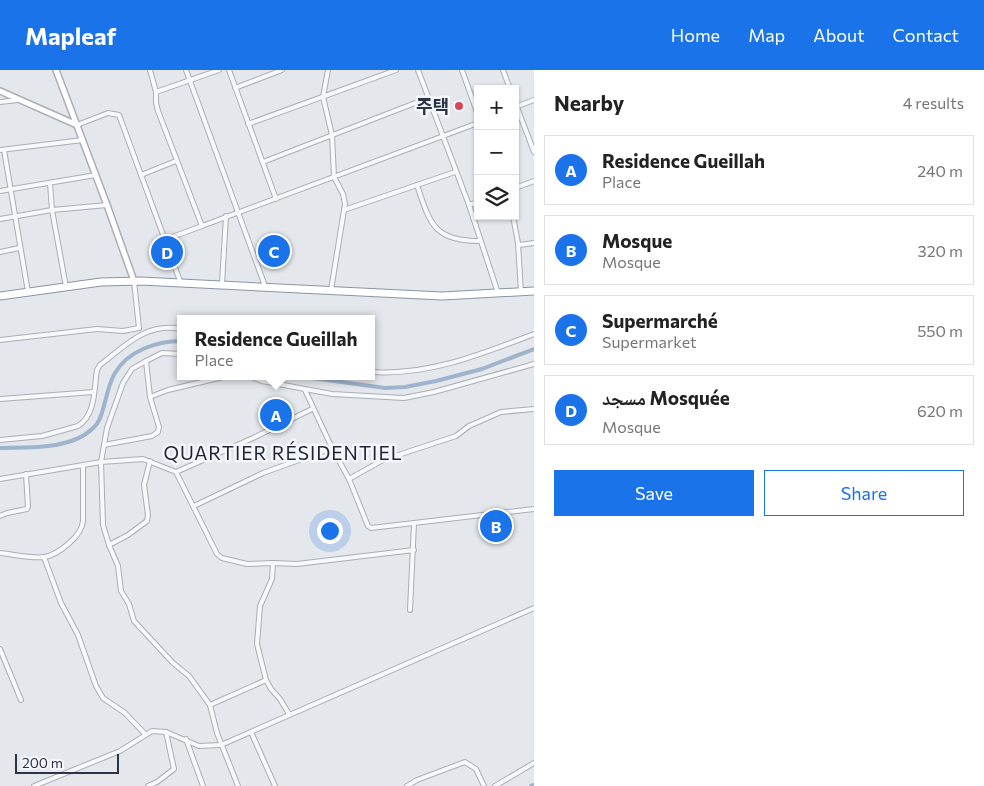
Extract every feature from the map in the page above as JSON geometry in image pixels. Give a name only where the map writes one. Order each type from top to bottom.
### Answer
[{"type":"highway","points":[[0,296],[66,287],[134,281],[180,281],[442,296],[534,291]]},
{"type":"street","points":[[56,70],[134,281],[141,333]]},
{"type":"street","points":[[150,70],[156,92],[156,103],[176,161],[202,226]]},
{"type":"street","points":[[186,70],[265,286]]},
{"type":"street","points":[[156,92],[219,70]]},
{"type":"street","points":[[229,70],[276,199]]},
{"type":"street","points":[[235,88],[282,70]]},
{"type":"street","points":[[328,70],[323,97],[332,135],[334,177],[344,199],[344,210],[331,290]]},
{"type":"street","points":[[248,124],[396,70]]},
{"type":"street","points":[[418,70],[498,293]]},
{"type":"street","points":[[462,70],[474,104]]},
{"type":"street","points":[[503,70],[509,85]]},
{"type":"street","points":[[0,91],[77,125],[108,113],[119,115],[180,281]]},
{"type":"street","points":[[263,162],[428,98]]},
{"type":"street","points":[[0,102],[20,100]]},
{"type":"street","points":[[519,106],[534,100]]},
{"type":"street","points":[[519,114],[534,152]]},
{"type":"street","points":[[164,240],[474,124]]},
{"type":"street","points":[[529,138],[534,136]]},
{"type":"street","points":[[28,292],[2,150],[83,140]]},
{"type":"street","points":[[141,175],[176,161]]},
{"type":"street","points":[[344,210],[455,172]]},
{"type":"street","points":[[0,191],[96,175]]},
{"type":"street","points":[[519,187],[534,181]]},
{"type":"street","points":[[50,183],[52,210],[66,287]]},
{"type":"street","points":[[417,185],[436,230],[448,237],[480,241]]},
{"type":"street","points":[[468,205],[474,203]]},
{"type":"street","points":[[0,219],[52,210],[107,205]]},
{"type":"street","points":[[222,284],[226,216]]},
{"type":"street","points":[[514,220],[518,245],[521,292]]},
{"type":"street","points":[[518,245],[534,242]]},
{"type":"street","points":[[0,252],[19,248]]},
{"type":"street","points":[[0,440],[42,436],[82,424],[91,409],[98,367],[141,333],[164,327],[177,329]]},
{"type":"street","points":[[0,340],[97,329],[123,331],[139,328]]},
{"type":"street","points":[[375,372],[409,371],[445,364],[480,354],[534,334]]},
{"type":"street","points":[[177,354],[162,353],[146,360],[132,369],[123,383],[107,428],[101,462],[103,525],[118,566],[121,591],[129,604],[134,621],[173,663],[189,676],[210,705],[221,745],[238,786]]},
{"type":"street","points":[[104,445],[156,435],[158,432],[150,397],[146,360]]},
{"type":"street","points":[[265,380],[304,390],[332,394],[404,398],[452,387],[534,364]]},
{"type":"street","points":[[150,397],[168,390],[210,380]]},
{"type":"street","points":[[304,390],[349,479],[369,527],[534,509]]},
{"type":"street","points":[[0,399],[94,392]]},
{"type":"street","points":[[176,472],[253,438],[312,409]]},
{"type":"street","points":[[349,479],[383,460],[456,436],[469,426],[501,412],[534,409]]},
{"type":"street","points":[[194,506],[263,473],[332,448]]},
{"type":"street","points":[[0,479],[101,462],[143,459],[176,472],[217,554],[222,558],[247,564],[297,564],[414,550]]},
{"type":"street","points":[[109,545],[128,535],[147,521],[148,515],[144,486],[150,462]]},
{"type":"street","points":[[0,553],[44,557],[61,549],[78,535],[82,530],[83,521],[83,465]]},
{"type":"street","points":[[0,516],[25,510],[28,507],[26,474]]},
{"type":"street","points":[[410,610],[414,523]]},
{"type":"street","points":[[44,557],[103,698],[125,713],[145,734]]},
{"type":"street","points":[[273,563],[272,578],[260,606],[257,644],[266,680],[271,689],[280,698],[289,714]]},
{"type":"street","points":[[34,786],[120,751],[152,731],[166,732],[199,746],[221,745],[534,608]]},
{"type":"street","points":[[0,649],[21,700]]},
{"type":"street","points":[[210,705],[266,680]]},
{"type":"street","points":[[148,786],[157,782],[174,769],[166,732]]},
{"type":"street","points":[[251,732],[275,786]]},
{"type":"street","points":[[186,740],[203,786]]},
{"type":"street","points":[[407,786],[417,780],[465,762],[476,768],[484,786]]},
{"type":"street","points":[[495,786],[534,764]]},
{"type":"waterway","points":[[0,448],[48,446],[72,441],[83,436],[98,423],[109,388],[121,365],[135,353],[153,345],[177,341]]},
{"type":"waterway","points":[[327,380],[385,388],[405,387],[482,369],[534,349]]},
{"type":"place","name":"주택","points":[[459,106]]},
{"type":"place","name":"Supermarché","points":[[274,251]]},
{"type":"place","name":"مسجد Mosquée","points":[[167,252]]},
{"type":"place","name":"Residence Gueillah","points":[[276,415]]},
{"type":"place","name":"Mosque","points":[[496,526]]},
{"type":"district","name":"QUARTIER RÉSIDENTIEL","points":[[283,452]]}]
